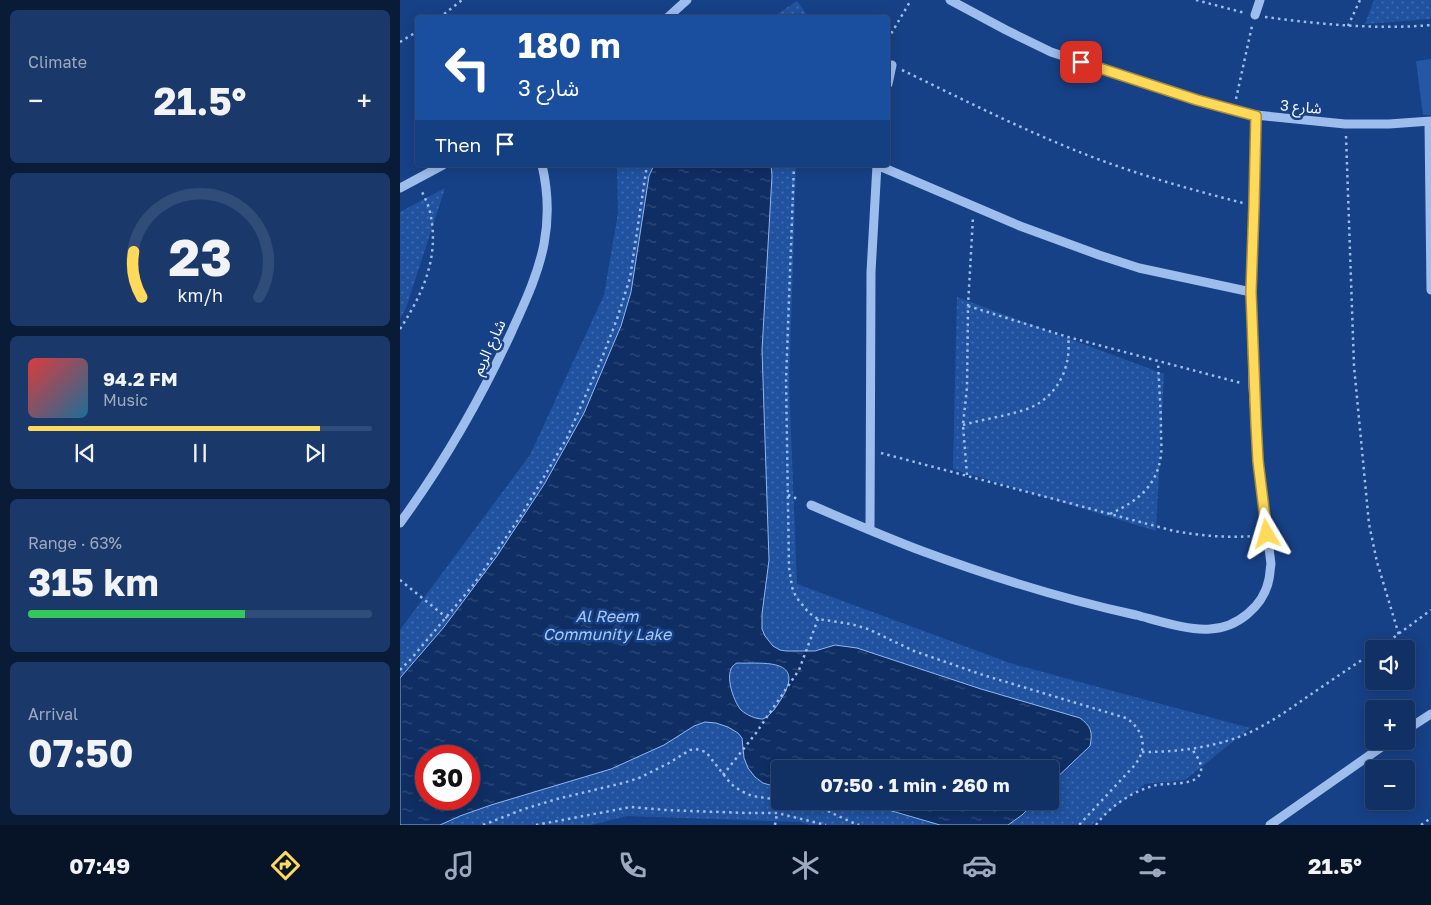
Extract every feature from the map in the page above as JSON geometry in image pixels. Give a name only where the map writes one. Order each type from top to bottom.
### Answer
[{"type":"street","points":[[670,15],[687,0]]},
{"type":"street","name":"شارع 3","points":[[950,0],[1051,52],[1188,97],[1256,116],[1345,124],[1389,124],[1430,121]]},
{"type":"street","points":[[1255,15],[1260,0]]},
{"type":"street","points":[[890,75],[892,66]]},
{"type":"street","points":[[811,504],[921,551],[967,567],[1060,596],[1136,616],[1194,628],[1210,629],[1226,626],[1241,619],[1254,609],[1263,596],[1269,580],[1271,564],[1258,461],[1254,386],[1251,292],[1256,116]]},
{"type":"street","points":[[1430,121],[1431,290]]},
{"type":"street","points":[[400,188],[439,167]]},
{"type":"street","name":"شارع الريم","points":[[400,523],[427,486],[474,408],[531,288],[544,245],[547,222],[547,199],[542,167]]},
{"type":"street","points":[[870,530],[870,272],[877,167]]},
{"type":"street","points":[[882,167],[1059,241],[1139,268],[1251,292]]},
{"type":"street","points":[[1415,724],[1431,714]]},
{"type":"street","points":[[1270,825],[1377,750]]},
{"type":"path","points":[[444,15],[462,0]]},
{"type":"path","points":[[890,37],[911,0]]},
{"type":"path","points":[[1196,0],[1255,15],[1347,26],[1409,27],[1431,25]]},
{"type":"path","points":[[1347,26],[1360,0]]},
{"type":"path","points":[[1234,110],[1255,15]]},
{"type":"path","points":[[400,42],[415,33]]},
{"type":"path","points":[[892,66],[1047,139],[1084,154],[1159,180],[1254,205]]},
{"type":"path","points":[[1345,124],[1354,366],[1369,524],[1377,562],[1399,635]]},
{"type":"path","points":[[400,670],[447,618],[484,570],[517,521],[567,438],[602,358],[630,278],[647,167]]},
{"type":"path","points":[[400,330],[415,305],[428,274],[433,241],[429,207],[417,180]]},
{"type":"path","points":[[967,476],[963,425],[967,387],[968,306],[974,206]]},
{"type":"path","points":[[968,306],[1068,337],[1254,386]]},
{"type":"path","points":[[963,425],[1028,408],[1044,399],[1057,386],[1066,369],[1070,351],[1068,337]]},
{"type":"path","points":[[1110,514],[1129,505],[1140,496],[1151,484],[1158,470],[1161,454],[1158,362]]},
{"type":"path","points":[[870,450],[1174,531],[1195,535],[1237,537],[1267,534]]},
{"type":"path","points":[[400,580],[447,618]]},
{"type":"path","points":[[1392,640],[1431,610]]},
{"type":"path","points":[[723,775],[770,714],[799,670],[818,619]]},
{"type":"path","points":[[1142,752],[1192,749],[1227,741],[1260,728],[1365,658]]},
{"type":"path","points":[[483,825],[524,809],[557,799],[639,778],[669,764],[690,750],[696,749],[706,752],[731,784],[741,791],[752,796],[771,799]]},
{"type":"path","points":[[1096,825],[1117,804],[1136,793],[1156,786],[1194,780],[1201,770],[1201,764],[1192,749]]},
{"type":"path","points":[[536,825],[631,807],[665,810],[777,813],[826,825]]},
{"type":"path","points":[[824,810],[859,825]]},
{"type":"path","points":[[775,825],[777,813]]},
{"type":"path","points":[[1421,825],[1431,818]]},
{"type":"shaded area","points":[[1374,0],[1431,0],[1431,19],[1365,24]]},
{"type":"shaded area","points":[[797,1],[808,15],[776,15]]},
{"type":"shaded area","name":"Al Reem Community Lake","points":[[617,167],[796,167],[789,383],[797,584],[1010,663],[1250,728],[1185,780],[1145,784],[1092,825],[809,825],[801,822],[627,816],[591,825],[400,825],[400,630],[530,455],[604,295],[618,213]]},
{"type":"shaded area","points":[[445,188],[406,308],[400,319],[400,212]]},
{"type":"shaded area","points":[[957,297],[1164,374],[1156,531],[953,469]]},
{"type":"water","name":"Al Reem Community Lake","points":[[653,167],[771,167],[762,350],[769,560],[762,614],[762,629],[765,636],[773,646],[786,651],[815,651],[835,645],[857,648],[981,689],[1080,718],[1087,724],[1090,730],[1090,746],[1059,775],[1059,760],[771,760],[771,785],[763,783],[755,777],[748,768],[744,758],[742,738],[738,733],[716,723],[705,722],[694,726],[664,745],[611,769],[480,809],[480,745],[415,745],[415,810],[477,810],[440,825],[400,825],[400,678],[444,627],[497,556],[545,483],[584,413],[621,326],[631,292],[649,176]],"holes":[[[737,663],[777,665],[784,669],[788,675],[788,683],[777,706],[763,719],[743,712],[735,700],[730,685],[730,672],[733,666]]]},
{"type":"water","points":[[888,810],[1027,810],[1008,825],[940,825]]},
{"type":"building","points":[[1431,59],[1431,115],[1423,115],[1416,61]]},
{"type":"route","points":[[1081,62],[1197,100],[1256,116],[1251,292],[1258,461],[1267,534]]}]
